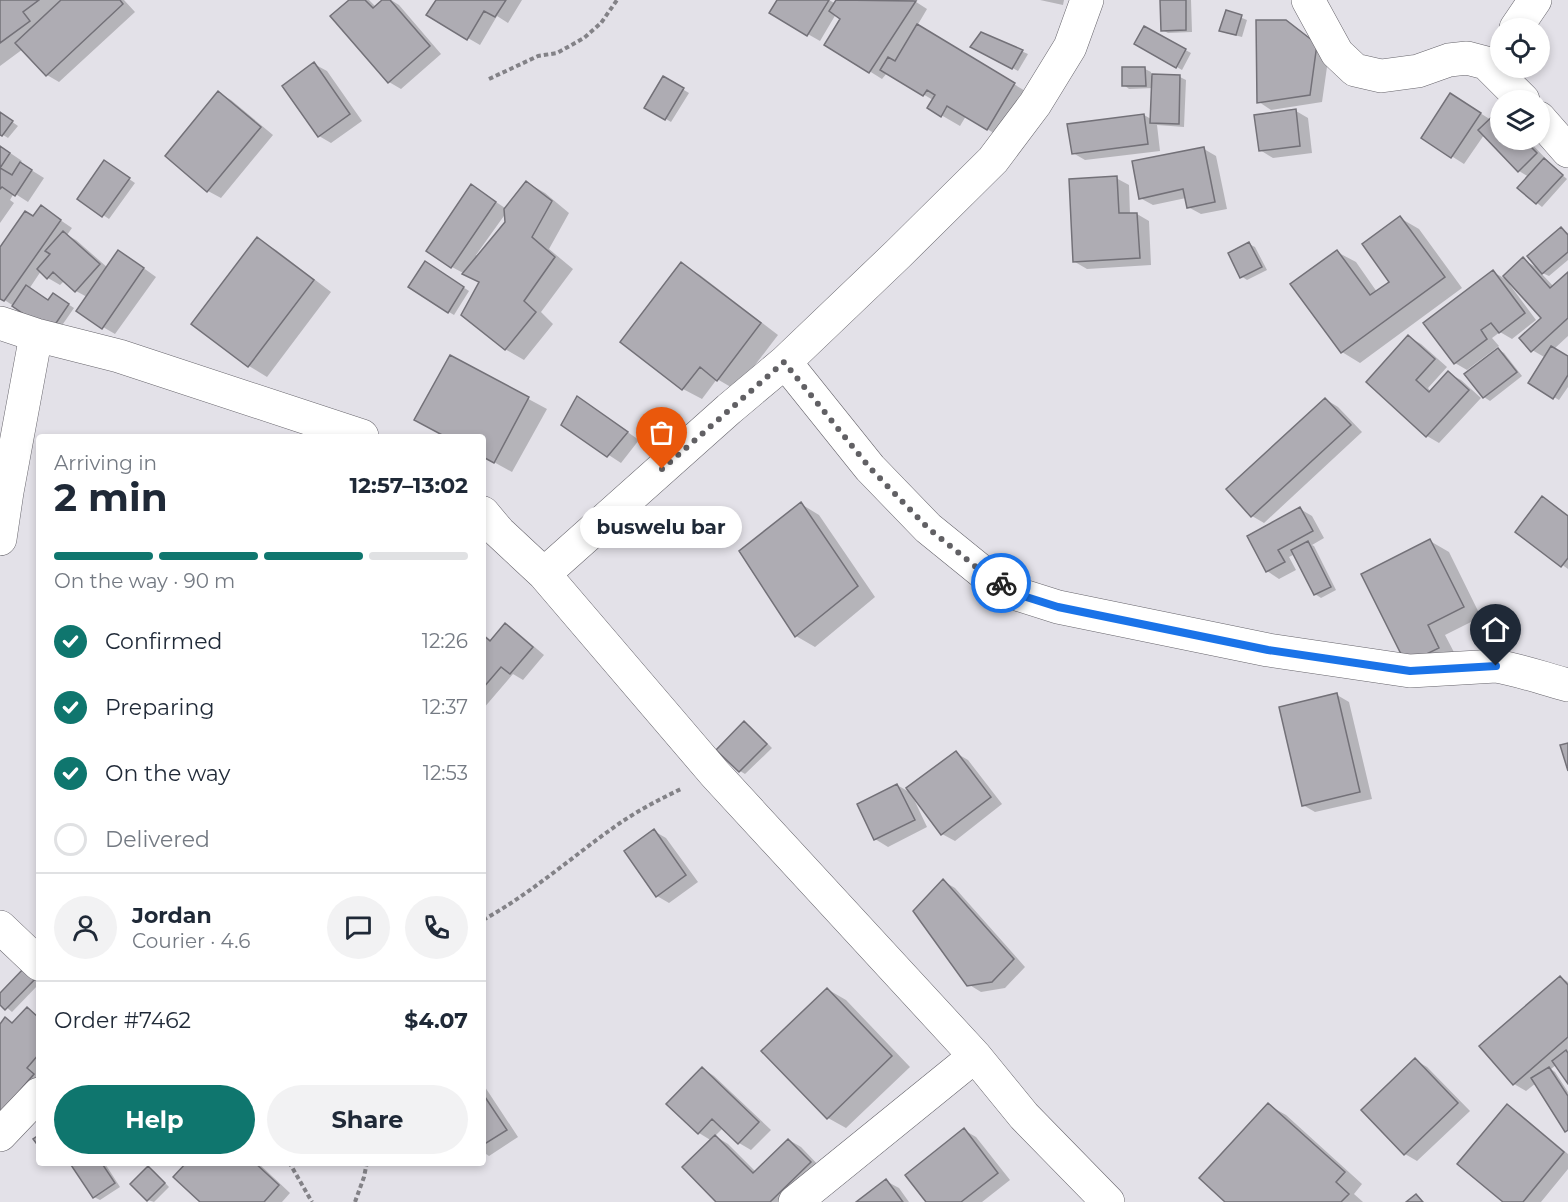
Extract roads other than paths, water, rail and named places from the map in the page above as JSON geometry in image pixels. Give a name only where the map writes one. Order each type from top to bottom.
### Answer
[{"type":"street","points":[[544,574],[784,362],[898,254],[993,159],[1035,104],[1070,47],[1087,0]]},
{"type":"street","points":[[1308,0],[1337,53],[1355,70],[1381,76],[1418,71],[1449,60],[1490,55]]},
{"type":"street","points":[[1523,18],[1535,0]]},
{"type":"street","points":[[1550,130],[1568,150]]},
{"type":"street","points":[[0,323],[36,335],[119,356],[356,434]]},
{"type":"street","points":[[0,539],[36,335]]},
{"type":"street","points":[[784,362],[870,468],[928,528],[981,571],[1020,595],[1058,607],[1268,650],[1410,671],[1496,666],[1568,685]]},
{"type":"street","points":[[488,531],[544,574],[714,774],[975,1056],[1024,1116],[1108,1202]]},
{"type":"street","points":[[0,927],[36,961]]},
{"type":"street","points":[[795,1202],[975,1056]]},
{"type":"street","points":[[0,1135],[36,1097]]},
{"type":"place","name":"buswelu bar","points":[[662,469]]}]
